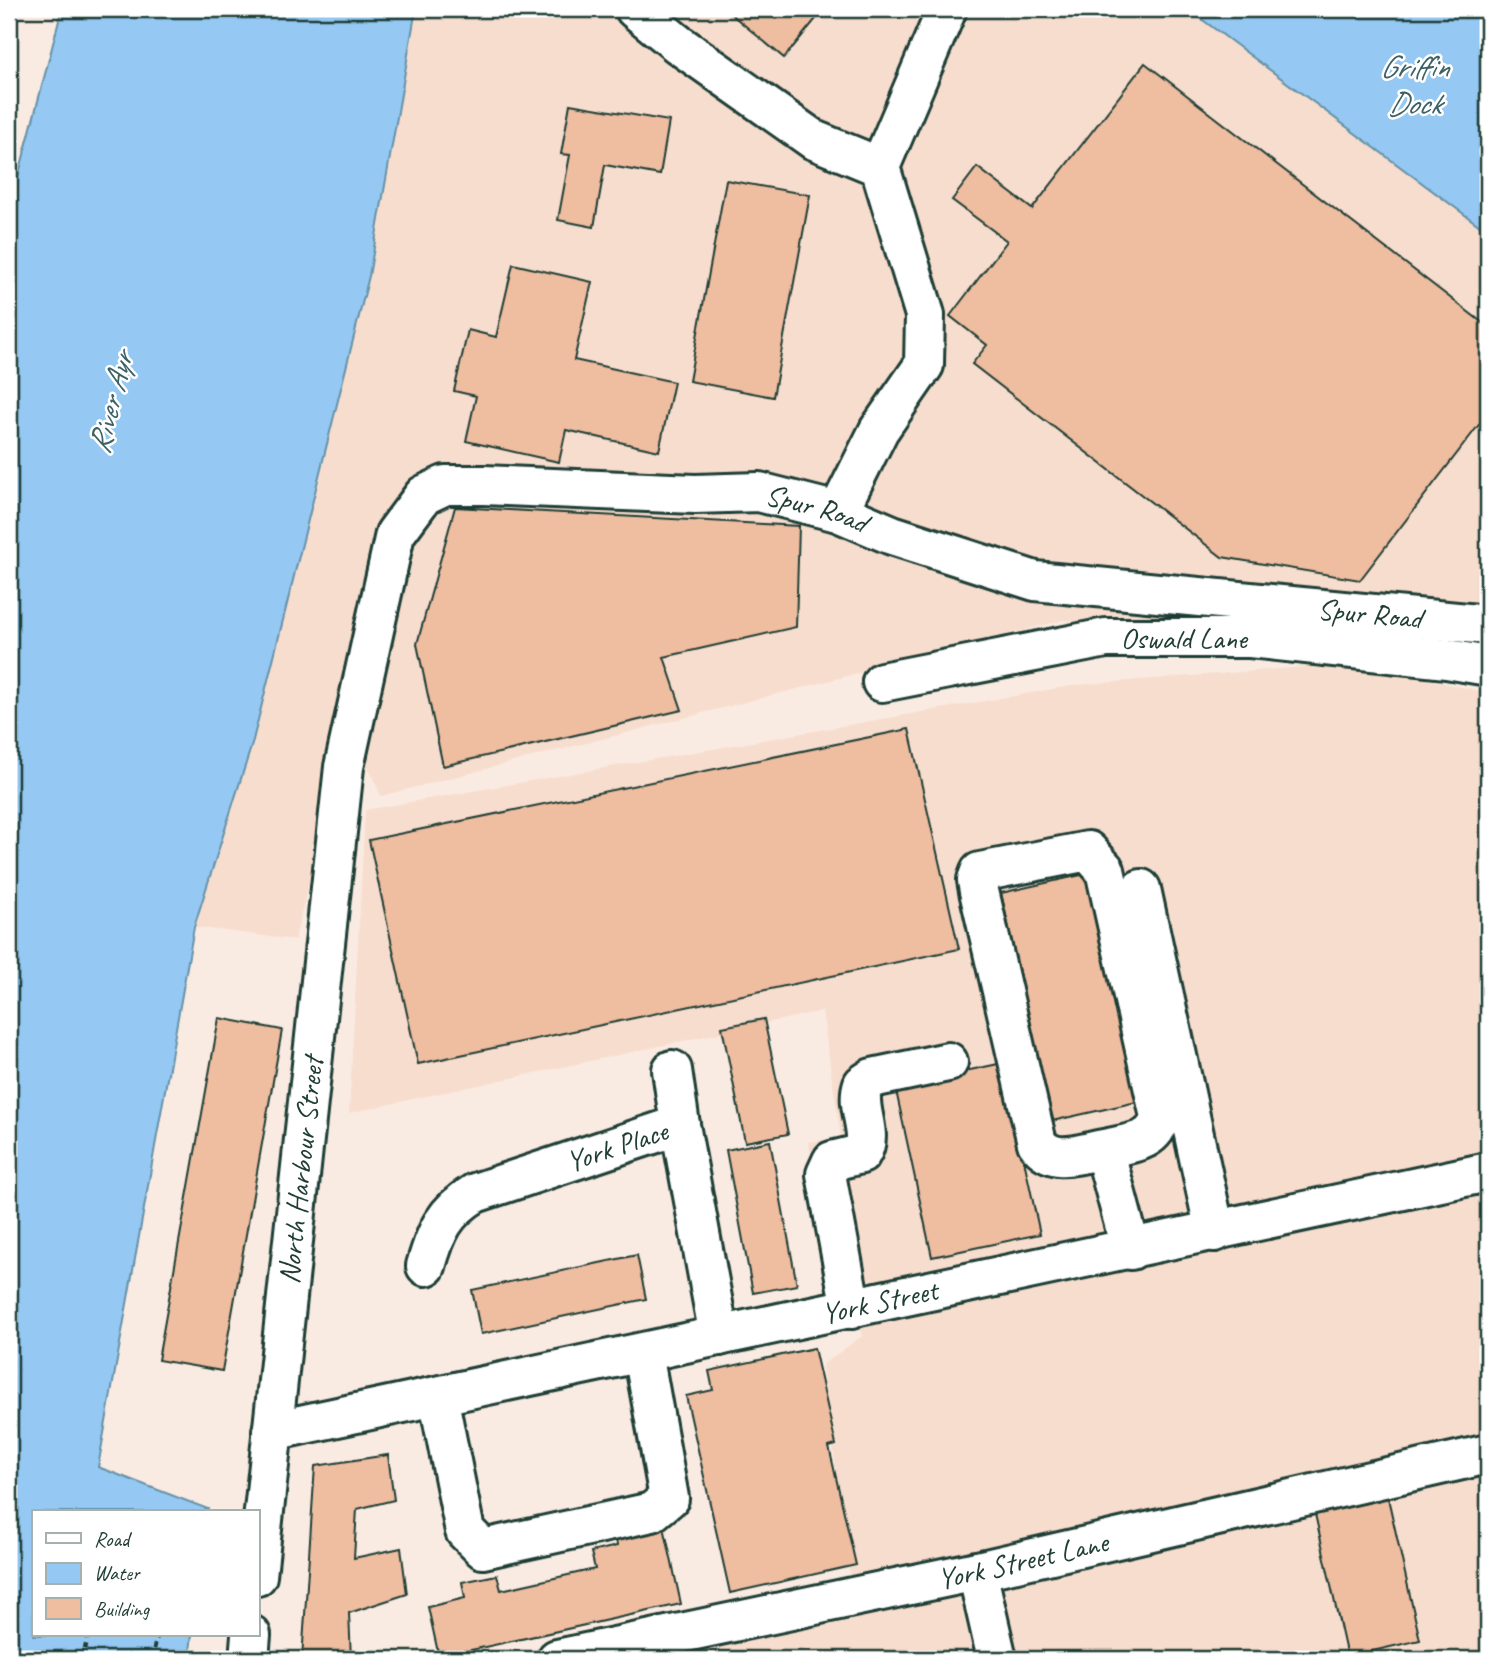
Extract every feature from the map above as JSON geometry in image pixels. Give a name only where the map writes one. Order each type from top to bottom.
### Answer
[{"type":"street","points":[[635,9],[678,44],[814,140],[880,167]]},
{"type":"street","points":[[838,512],[879,430],[924,365],[925,315],[880,167],[947,9]]},
{"type":"street","name":"Spur Road","points":[[344,767],[395,534],[424,495],[444,485],[695,494],[759,492],[838,512],[892,535],[1035,581],[1488,625]]},
{"type":"street","name":"Oswald Lane","points":[[882,682],[1106,638],[1250,638],[1447,659],[1488,666]]},
{"type":"street","name":"North Harbour Street","points":[[259,1557],[344,767]]},
{"type":"street","points":[[1088,851],[1105,870],[1160,1117],[1157,1131],[1150,1138],[1104,1149],[1055,1158],[1044,1153],[1037,1143],[979,891],[980,872],[1088,851]]},
{"type":"street","points":[[1141,889],[1215,1232]]},
{"type":"street","points":[[851,1309],[826,1174],[828,1167],[832,1161],[861,1154],[866,1147],[867,1138],[859,1101],[863,1084],[872,1078],[948,1062]]},
{"type":"street","points":[[672,1070],[680,1125]]},
{"type":"street","name":"York Place","points":[[426,1266],[435,1234],[455,1205],[475,1193],[680,1125],[719,1336]]},
{"type":"street","points":[[1104,1149],[1131,1250]]},
{"type":"street","name":"York Street","points":[[272,1432],[1488,1172]]},
{"type":"street","points":[[438,1396],[466,1531],[483,1549],[652,1511],[669,1498],[643,1353]]},
{"type":"street","name":"York Street Lane","points":[[557,1659],[977,1571],[1488,1454]]},
{"type":"street","points":[[977,1571],[997,1659]]},
{"type":"street","points":[[249,1659],[251,1636]]},
{"type":"path","points":[[83,1659],[88,1636]]},
{"type":"path","points":[[152,1659],[157,1636]]},
{"type":"shaded area","points":[[416,9],[1488,9],[1488,652],[1064,620],[381,796],[368,767],[327,766],[320,836],[295,940],[194,927],[369,276]]},
{"type":"shaded area","points":[[1355,663],[1488,693],[1488,1659],[628,1659],[855,1613],[822,1365],[862,1336],[808,1142],[841,1138],[822,1011],[349,1113],[365,810],[1076,685]]},
{"type":"water","name":"River Ayr","points":[[62,9],[416,9],[369,276],[252,744],[194,927],[98,1467],[208,1509],[32,1510],[32,1636],[192,1636],[189,1659],[9,1659],[9,212]]},
{"type":"water","name":"Griffin Dock","points":[[1188,9],[1488,9],[1488,232]]},
{"type":"building","points":[[725,9],[824,9],[784,58]]},
{"type":"building","points":[[1145,63],[1488,327],[1488,413],[1360,580],[1222,557],[972,364],[987,345],[950,316],[1007,241],[952,200],[977,167],[1032,209]]},
{"type":"building","points":[[570,104],[669,121],[660,175],[605,165],[594,227],[558,220],[570,155],[561,154]]},
{"type":"building","points":[[726,180],[810,195],[773,397],[689,381]]},
{"type":"building","points":[[513,264],[592,282],[574,360],[674,382],[659,451],[566,430],[559,462],[466,441],[476,396],[454,391],[468,330],[496,337]]},
{"type":"building","points":[[455,507],[799,526],[796,627],[664,657],[682,710],[443,766],[417,644]]},
{"type":"building","points":[[909,729],[959,949],[418,1064],[369,840]]},
{"type":"building","points":[[1099,871],[1150,1099],[1052,1121],[1001,893]]},
{"type":"building","points":[[219,1018],[282,1030],[222,1371],[158,1360]]},
{"type":"building","points":[[764,1019],[788,1134],[745,1142],[722,1027]]},
{"type":"building","points":[[1003,1063],[1040,1234],[932,1257],[895,1086]]},
{"type":"building","points":[[770,1141],[797,1285],[753,1293],[726,1150]]},
{"type":"building","points":[[637,1255],[646,1299],[481,1334],[472,1290]]},
{"type":"building","points":[[814,1348],[836,1445],[829,1447],[856,1565],[730,1593],[686,1396],[713,1390],[709,1371]]},
{"type":"building","points":[[388,1455],[394,1500],[357,1509],[354,1558],[401,1548],[407,1594],[349,1613],[351,1659],[302,1659],[315,1466]]},
{"type":"building","points":[[1388,1498],[1420,1640],[1347,1657],[1315,1514]]},
{"type":"building","points":[[663,1522],[681,1604],[439,1657],[428,1607],[465,1598],[462,1582],[497,1575],[501,1590],[595,1569],[591,1552],[617,1546],[615,1533]]}]
